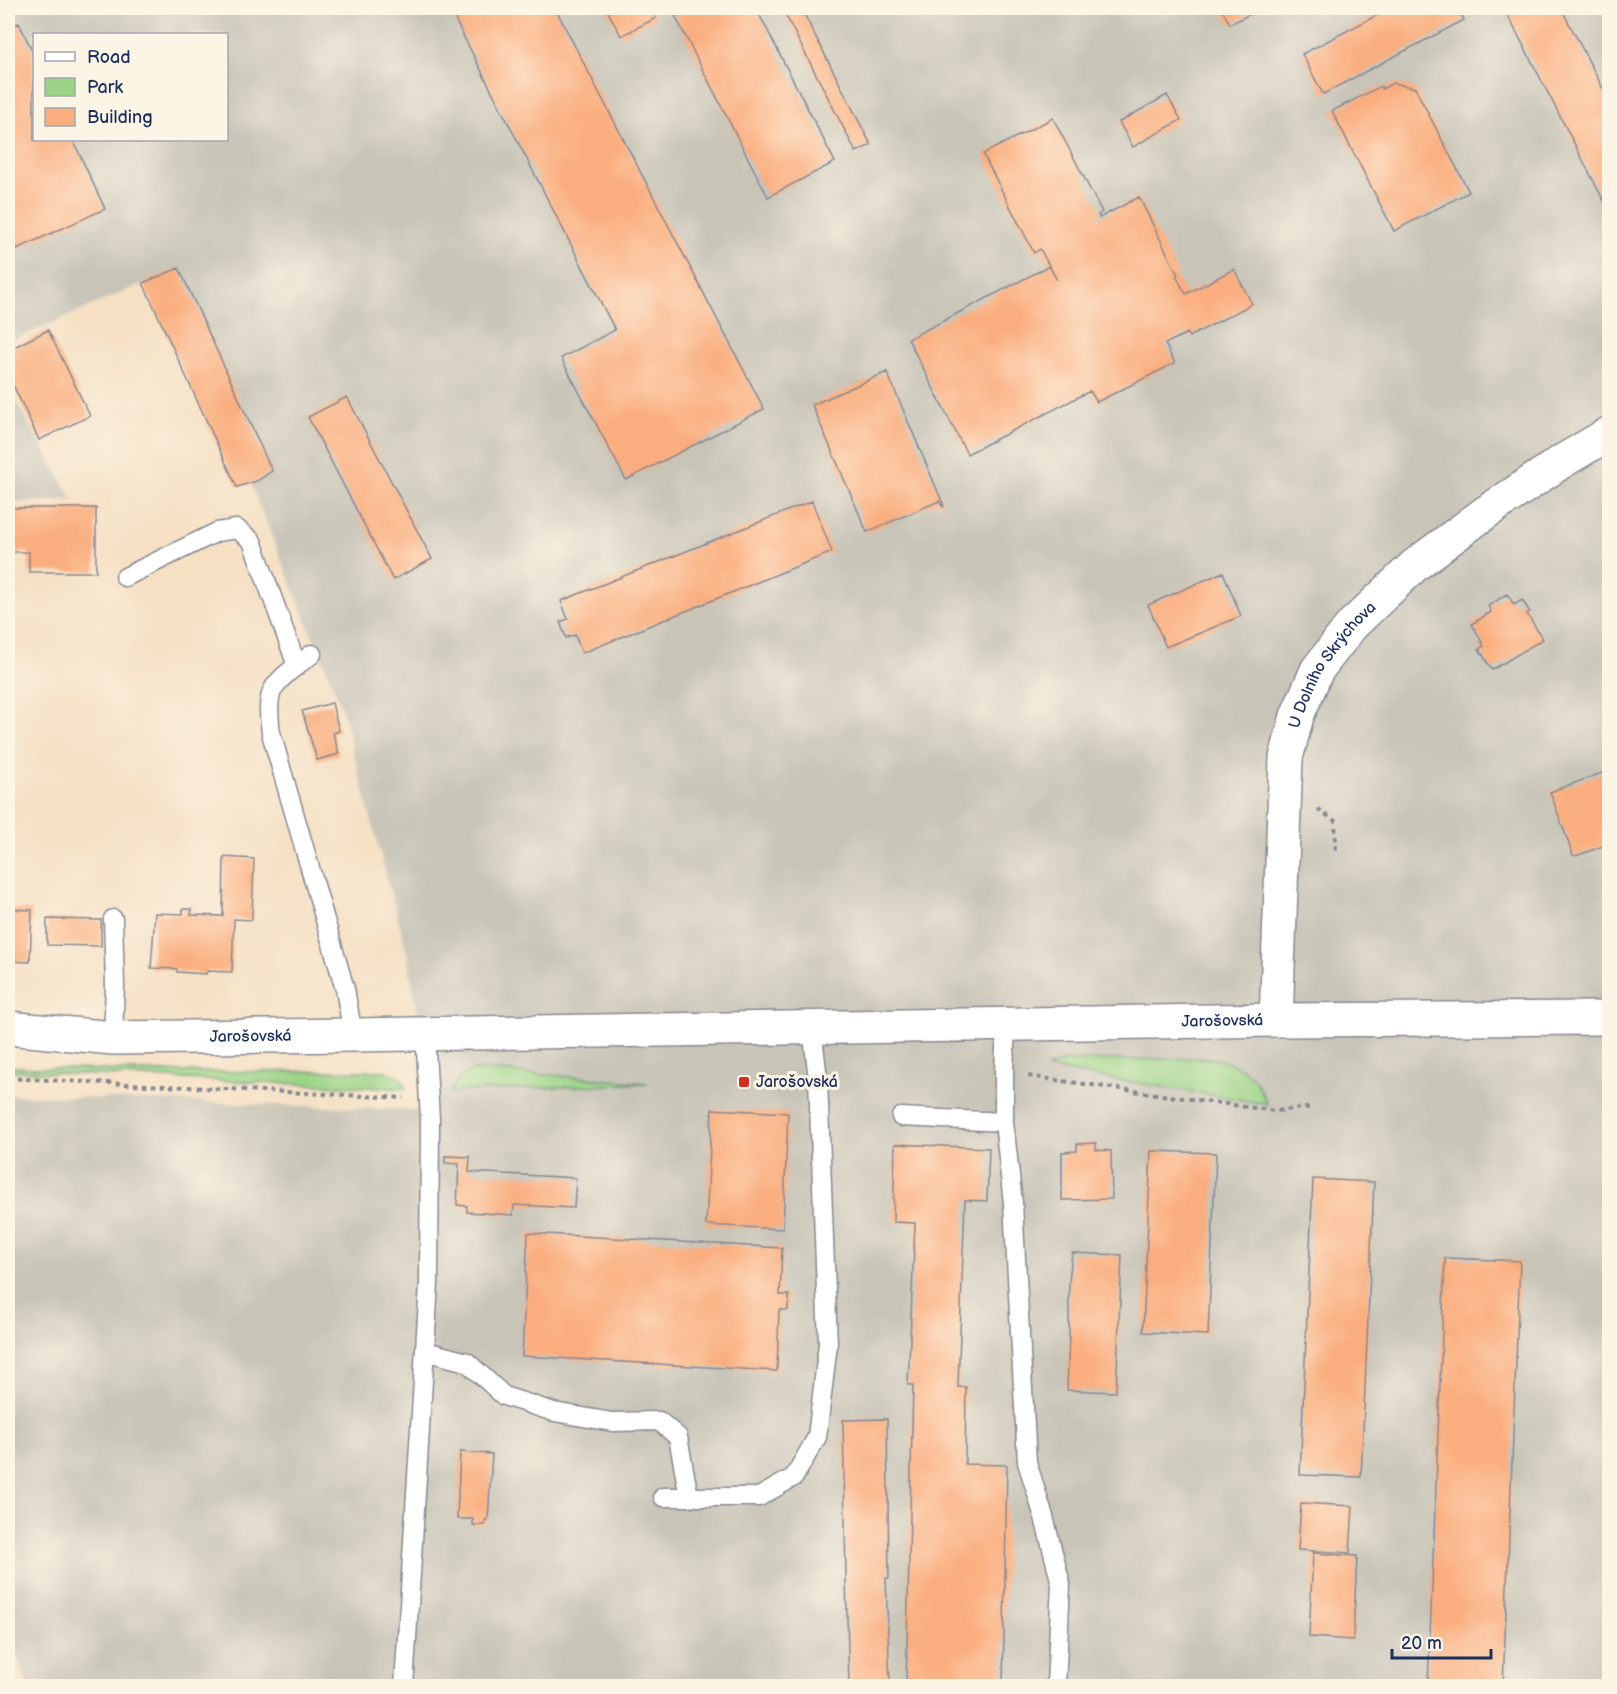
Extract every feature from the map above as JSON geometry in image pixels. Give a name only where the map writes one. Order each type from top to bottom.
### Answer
[{"type":"main road","name":"U Dolního Skrýchova","points":[[1276,1020],[1286,758],[1297,716],[1317,670],[1352,625],[1414,565],[1485,513],[1561,462],[1610,433]]},
{"type":"main road","name":"Jarošovská","points":[[8,1028],[113,1038],[1276,1020],[1610,1018]]},
{"type":"main road","points":[[8,1050],[113,1038]]},
{"type":"lane","points":[[125,577],[217,532],[237,529],[252,541],[297,666]]},
{"type":"lane","points":[[312,654],[284,676],[271,692],[269,711],[271,733],[345,988],[353,1035]]},
{"type":"lane","points":[[113,919],[115,985],[113,1038]]},
{"type":"lane","points":[[1006,1025],[1005,1122],[1013,1203],[1027,1462],[1061,1584],[1056,1686]]},
{"type":"lane","points":[[663,1497],[759,1497],[794,1477],[817,1437],[828,1344],[818,1078],[812,1028]]},
{"type":"lane","points":[[404,1686],[429,1284],[429,1099],[425,1034]]},
{"type":"lane","points":[[901,1117],[1005,1122]]},
{"type":"lane","points":[[425,1351],[467,1362],[504,1396],[554,1412],[612,1422],[659,1421],[678,1437],[689,1497]]},
{"type":"path","points":[[1317,808],[1335,822],[1335,851]]},
{"type":"path","points":[[1004,1073],[1275,1110],[1313,1107]]},
{"type":"path","points":[[8,1078],[429,1099]]},
{"type":"shaded area","points":[[8,8],[1609,8],[1609,1686],[28,1686],[8,1629],[8,1095],[435,1111],[407,952],[340,703],[251,485],[272,471],[179,268],[8,342]]},
{"type":"shaded area","points":[[8,388],[73,500],[8,503]]},
{"type":"green space","points":[[1207,1058],[1221,1060],[1246,1072],[1256,1082],[1267,1104],[1046,1068],[1066,1061]]},
{"type":"green space","points":[[8,1067],[171,1072],[385,1071],[402,1079],[406,1089],[8,1071]]},
{"type":"green space","points":[[473,1070],[647,1083],[450,1092],[460,1077]]},
{"type":"building","points":[[449,8],[555,8],[764,409],[626,480],[561,358],[615,330]]},
{"type":"building","points":[[606,8],[651,8],[656,18],[621,36]]},
{"type":"building","points":[[671,8],[756,8],[835,162],[768,197]]},
{"type":"building","points":[[782,8],[801,8],[871,145],[856,152]]},
{"type":"building","points":[[1221,8],[1263,8],[1230,24]]},
{"type":"building","points":[[1391,8],[1458,8],[1464,20],[1323,94],[1302,54]]},
{"type":"building","points":[[1504,8],[1561,8],[1610,102],[1610,203],[1606,205]]},
{"type":"building","points":[[19,23],[33,53],[33,141],[73,141],[105,209],[17,249],[8,229],[8,28]]},
{"type":"building","points":[[1393,83],[1415,88],[1469,192],[1394,231],[1332,111],[1381,86],[1382,89]]},
{"type":"building","points":[[1167,95],[1181,120],[1133,147],[1119,122]]},
{"type":"building","points":[[1053,118],[1102,212],[1098,215],[1099,218],[1139,197],[1186,294],[1234,269],[1252,304],[1189,337],[1187,333],[1165,344],[1175,363],[1097,402],[1090,391],[967,454],[908,339],[1049,266],[1057,280],[1040,249],[1034,253],[983,154]]},
{"type":"building","points":[[179,268],[272,471],[257,481],[237,487],[143,283]]},
{"type":"building","points":[[48,330],[90,416],[39,440],[8,374],[8,350]]},
{"type":"building","points":[[887,372],[944,506],[939,501],[867,532],[812,405]]},
{"type":"building","points":[[347,397],[432,559],[393,580],[308,417]]},
{"type":"building","points":[[812,501],[832,552],[582,653],[575,635],[566,638],[560,622],[568,619],[561,601]]},
{"type":"building","points":[[8,508],[96,508],[96,572],[29,572],[29,552],[8,552]]},
{"type":"building","points":[[1223,572],[1241,616],[1166,647],[1148,605]]},
{"type":"building","points":[[1507,594],[1514,605],[1522,600],[1530,612],[1527,614],[1543,639],[1492,670],[1479,649],[1484,646],[1472,624],[1491,612],[1488,606]]},
{"type":"building","points":[[332,703],[339,731],[333,733],[339,754],[317,760],[302,711]]},
{"type":"building","points":[[1610,770],[1610,862],[1603,846],[1576,856],[1573,855],[1550,792]]},
{"type":"building","points":[[224,857],[254,859],[252,920],[234,919],[232,972],[207,971],[206,974],[177,972],[177,969],[151,968],[155,913],[183,914],[183,909],[192,909],[191,915],[223,916]]},
{"type":"building","points":[[8,909],[32,910],[30,962],[8,961]]},
{"type":"building","points":[[47,919],[101,920],[101,946],[47,945]]},
{"type":"building","points":[[712,1109],[788,1113],[783,1229],[706,1225]]},
{"type":"building","points":[[1096,1143],[1096,1150],[1111,1151],[1112,1199],[1062,1200],[1062,1152],[1077,1151],[1077,1144]]},
{"type":"building","points":[[895,1144],[989,1148],[987,1201],[965,1200],[958,1387],[966,1387],[965,1464],[1007,1465],[1003,1686],[906,1686],[913,1385],[908,1385],[915,1223],[893,1222]]},
{"type":"building","points":[[1151,1151],[1216,1153],[1208,1335],[1143,1332]]},
{"type":"building","points":[[445,1156],[470,1157],[469,1172],[576,1178],[574,1208],[514,1205],[513,1215],[467,1212],[467,1206],[457,1205],[459,1164],[445,1163]]},
{"type":"building","points":[[1313,1179],[1374,1182],[1361,1477],[1300,1475]]},
{"type":"building","points":[[528,1233],[782,1248],[780,1295],[789,1295],[788,1310],[779,1310],[777,1371],[522,1356]]},
{"type":"building","points":[[1072,1253],[1122,1255],[1116,1392],[1067,1390],[1069,1283]]},
{"type":"building","points":[[1445,1258],[1520,1261],[1503,1686],[1428,1686]]},
{"type":"building","points":[[887,1419],[889,1578],[886,1578],[890,1686],[849,1686],[843,1420]]},
{"type":"building","points":[[460,1452],[492,1454],[488,1520],[485,1520],[485,1525],[473,1525],[473,1519],[457,1519]]},
{"type":"building","points":[[1301,1503],[1353,1506],[1350,1553],[1298,1550]]},
{"type":"building","points":[[1313,1553],[1357,1556],[1353,1640],[1309,1637]]},
{"type":"place","name":"Jarošovská","points":[[744,1082]]}]
